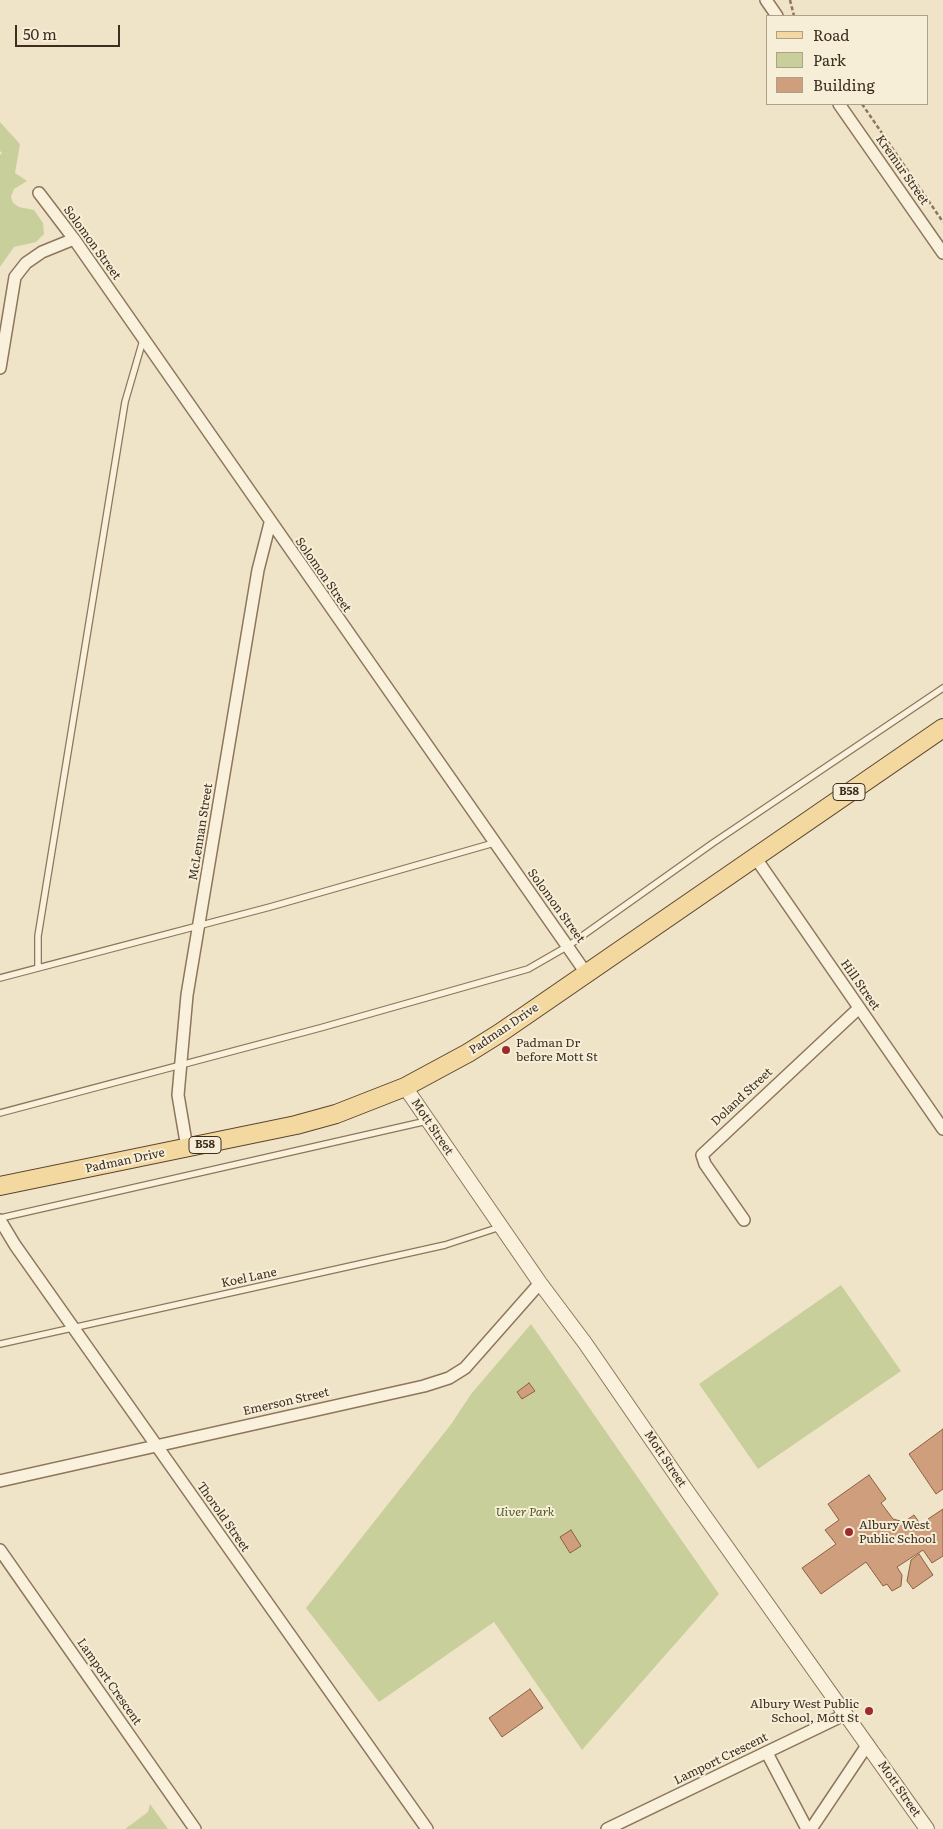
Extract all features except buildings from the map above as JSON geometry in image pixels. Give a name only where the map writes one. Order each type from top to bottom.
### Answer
[{"type":"main road","name":"Padman Drive","points":[[0,1186],[296,1125],[336,1114],[405,1087],[468,1053],[943,728]]},
{"type":"street","points":[[766,0],[776,15]]},
{"type":"street","name":"Kremur Street","points":[[840,105],[943,253]]},
{"type":"street","name":"Solomon Street","points":[[38,193],[74,239],[586,973]]},
{"type":"street","points":[[0,368],[15,277],[26,263],[42,252],[74,239]]},
{"type":"street","name":"McLennan Street","points":[[187,1148],[179,1109],[179,1065],[187,995],[258,570],[270,522]]},
{"type":"street","name":"Hill Street","points":[[755,857],[943,1128]]},
{"type":"street","name":"Doland Street","points":[[744,1220],[705,1164],[702,1155],[859,1008]]},
{"type":"street","name":"Mott Street","points":[[405,1087],[500,1227],[584,1342],[689,1494],[927,1829]]},
{"type":"street","name":"Thorold Street","points":[[0,1219],[15,1245],[73,1329],[427,1829]]},
{"type":"street","name":"Emerson Street","points":[[0,1480],[424,1386],[449,1378],[465,1368],[477,1356],[540,1283]]},
{"type":"street","name":"Lamport Crescent","points":[[0,1550],[196,1829]]},
{"type":"street","name":"Lamport Crescent","points":[[607,1829],[846,1714]]},
{"type":"street","points":[[767,1753],[809,1829],[868,1744]]},
{"type":"lane","points":[[38,967],[38,936],[126,402],[143,340]]},
{"type":"lane","points":[[0,1113],[502,977],[537,964],[568,946],[713,844],[943,688]]},
{"type":"lane","points":[[0,978],[494,843]]},
{"type":"lane","points":[[0,1219],[427,1121]]},
{"type":"lane","name":"Koel Lane","points":[[0,1344],[445,1245],[500,1227]]},
{"type":"path","points":[[790,0],[794,15]]},
{"type":"path","points":[[863,105],[943,222]]},
{"type":"green space","points":[[0,122],[20,144],[15,173],[27,181],[14,189],[11,197],[13,203],[19,207],[34,210],[43,223],[44,234],[36,242],[14,247],[0,267],[0,155],[2,153],[0,151]]},
{"type":"green space","points":[[841,1285],[901,1371],[758,1469],[699,1384]]},
{"type":"green space","name":"Uiver Park","points":[[531,1324],[719,1594],[582,1750],[494,1622],[379,1702],[306,1608],[452,1423],[471,1394]]},
{"type":"green space","points":[[150,1804],[168,1829],[125,1829],[148,1812]]},
{"type":"place","name":"Padman Dr before Mott St","points":[[506,1050]]},
{"type":"place","name":"Albury West Public School","points":[[849,1532]]},
{"type":"place","name":"Albury West Public School, Mott St","points":[[869,1711]]}]
